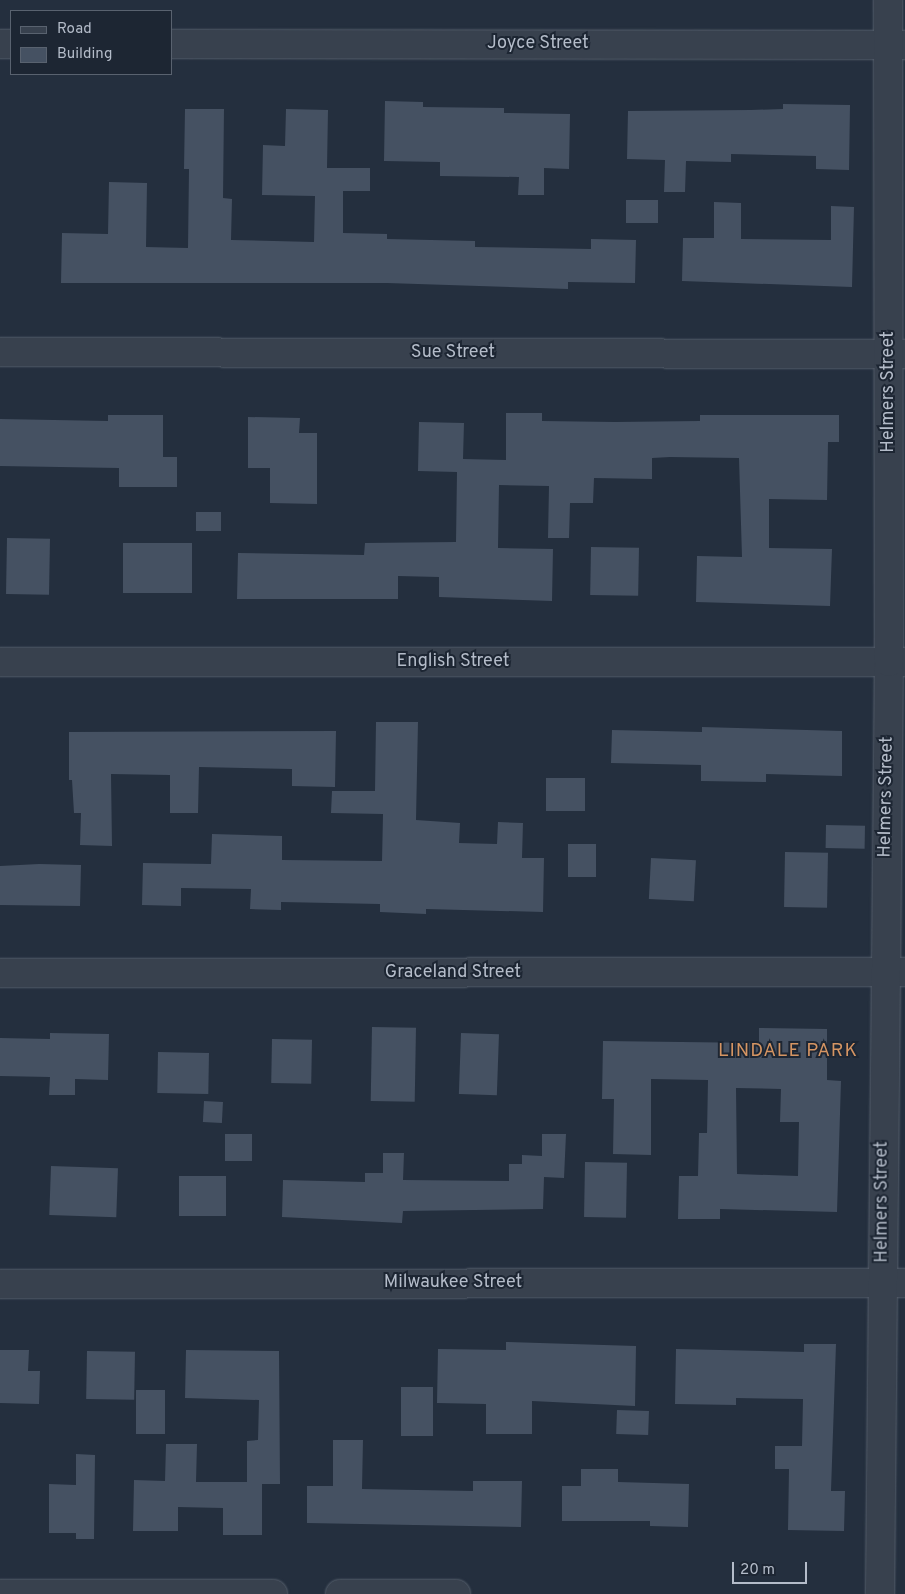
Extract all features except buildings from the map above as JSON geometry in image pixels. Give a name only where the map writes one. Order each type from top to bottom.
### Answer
[{"type":"street","name":"Helmers Street","points":[[880,1594],[894,1283],[897,45],[888,0]]},
{"type":"street","name":"Joyce Street","points":[[172,44],[897,45]]},
{"type":"street","name":"Sue Street","points":[[0,352],[897,354]]},
{"type":"street","name":"English Street","points":[[0,662],[897,662]]},
{"type":"street","name":"Graceland Street","points":[[0,973],[895,972]]},
{"type":"street","name":"Milwaukee Street","points":[[0,1284],[894,1283]]},
{"type":"street","points":[[0,1594],[273,1594]]},
{"type":"street","points":[[340,1594],[456,1594]]},
{"type":"district","name":"LINDALE PARK","points":[[788,1052]]}]
